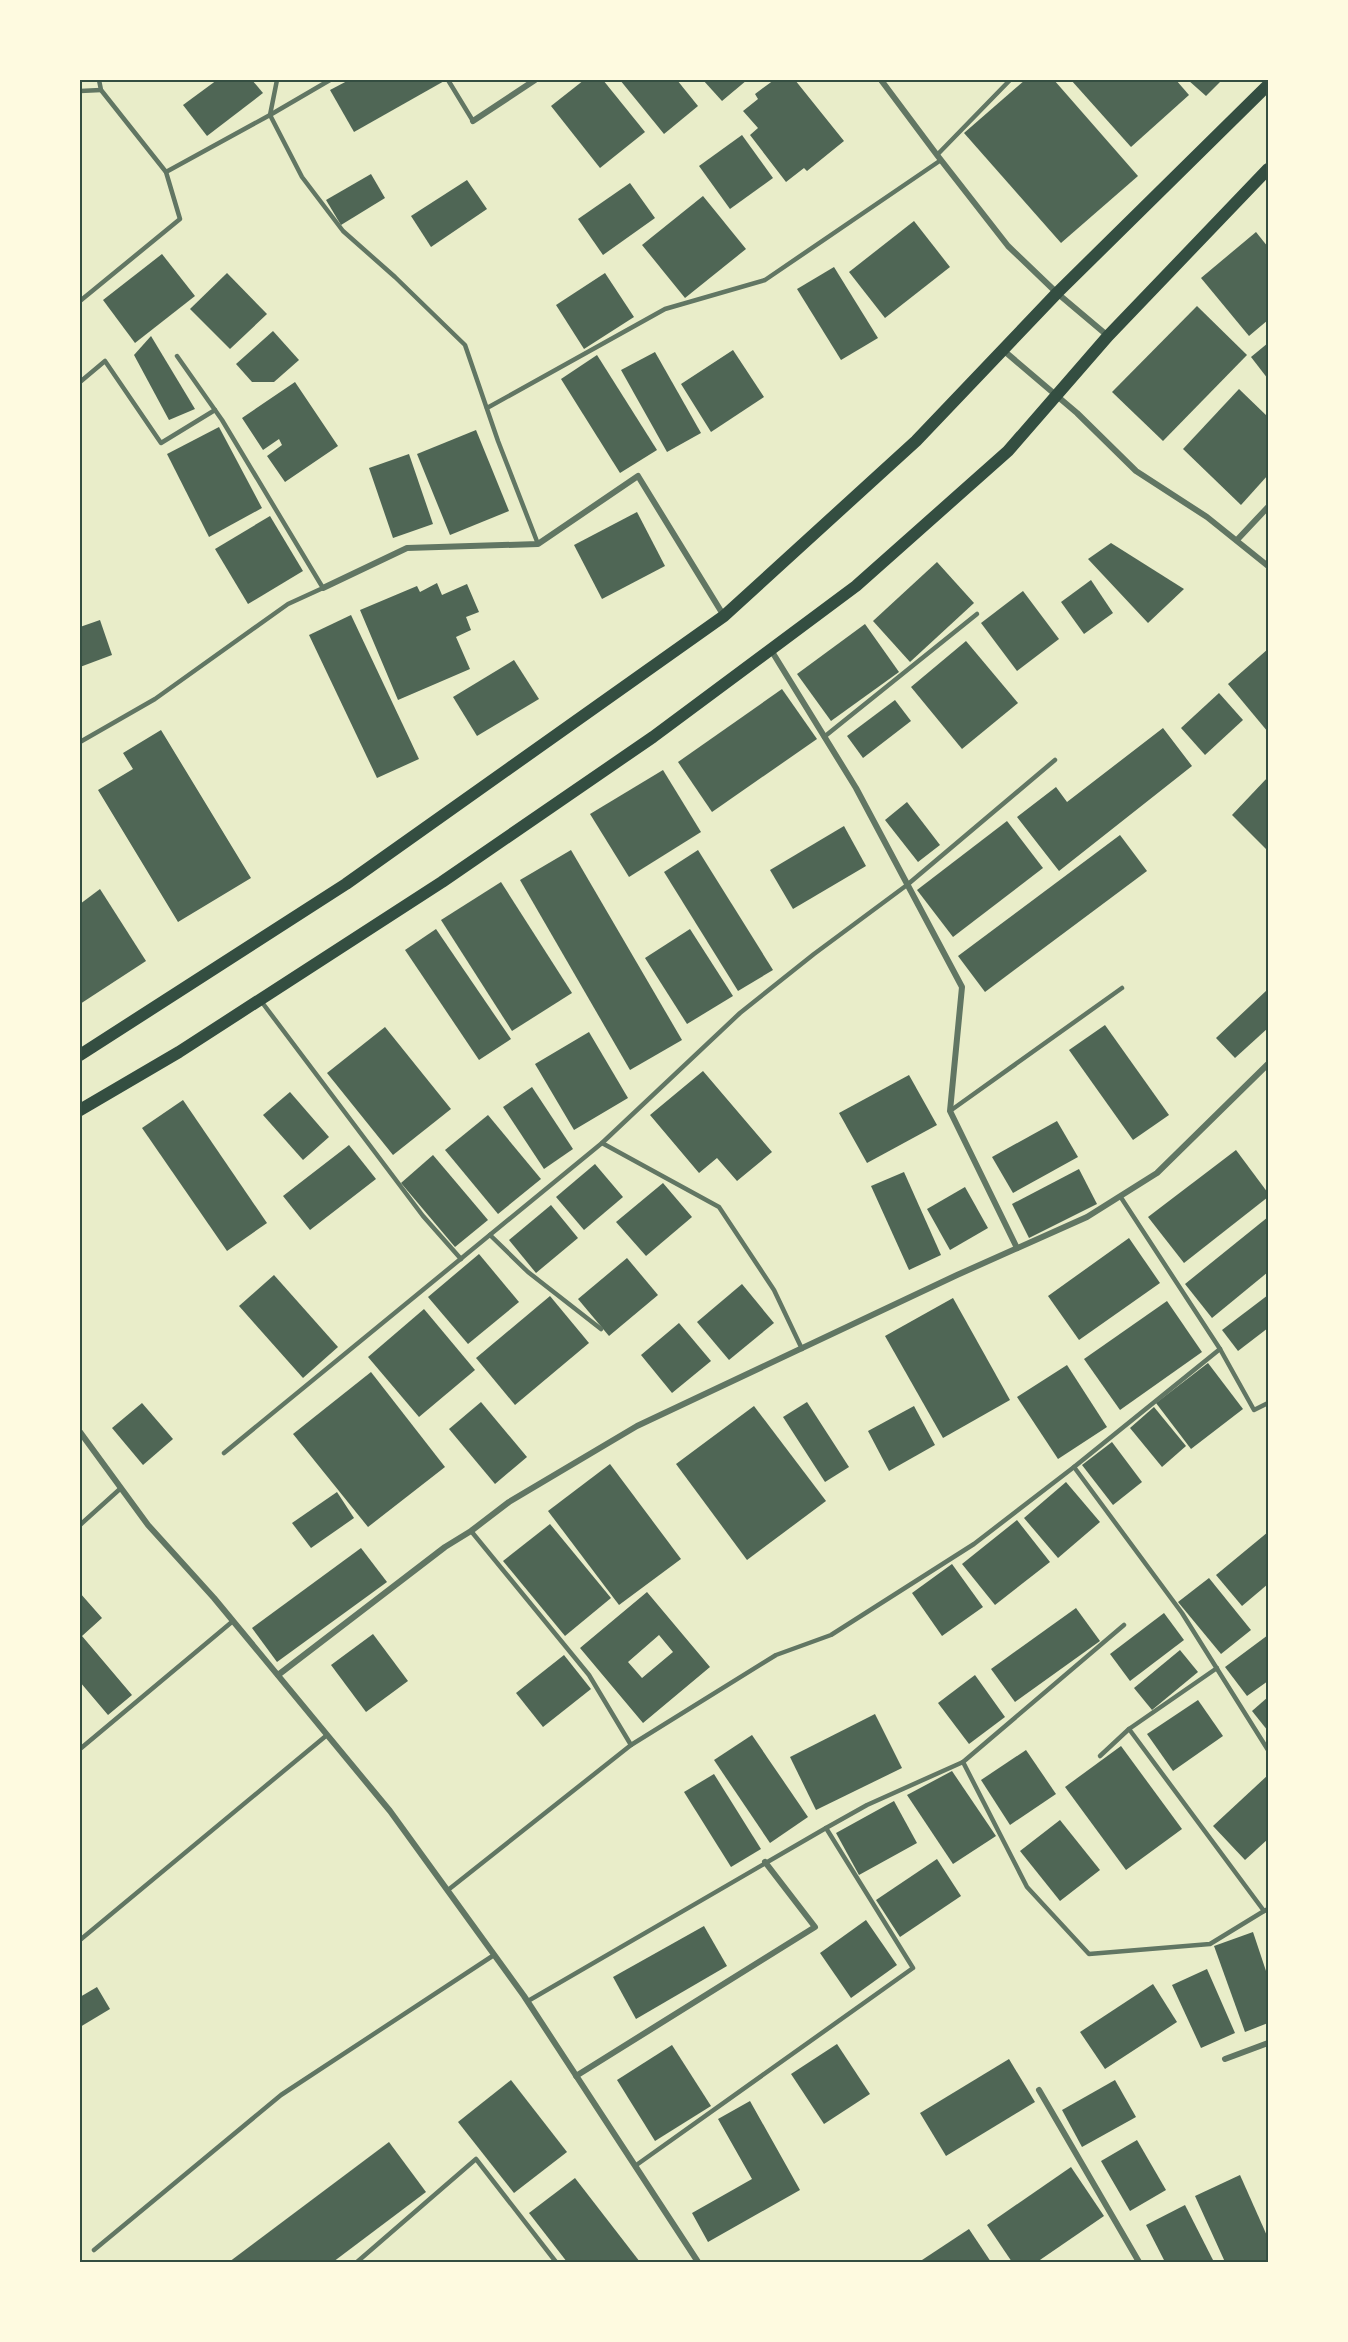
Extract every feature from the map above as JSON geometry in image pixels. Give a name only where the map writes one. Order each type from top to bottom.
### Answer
[{"type":"main road","points":[[80,1055],[346,884],[724,616],[916,441],[1057,293],[1269,85]]},
{"type":"main road","points":[[80,1110],[179,1052],[442,882],[653,737],[856,586],[999,459],[1108,336],[1269,169]]},
{"type":"street","points":[[473,121],[535,80]]},
{"type":"street","points":[[881,80],[1008,246],[1057,293],[1108,336]]},
{"type":"street","points":[[1003,350],[1056,395],[1136,471],[1207,517],[1269,566]]},
{"type":"street","points":[[323,588],[407,548],[538,544],[638,476],[724,616]]},
{"type":"street","points":[[1237,540],[1269,507]]},
{"type":"street","points":[[771,650],[856,788],[962,987],[950,1111],[1017,1248]]},
{"type":"street","points":[[278,1675],[445,1547],[471,1531],[509,1502],[637,1426],[1087,1216],[1120,1196],[1157,1173],[1269,1064]]},
{"type":"street","points":[[80,1432],[148,1525],[233,1621],[390,1810],[528,2001],[698,2262]]},
{"type":"street","points":[[576,2076],[815,1927],[765,1862]]},
{"type":"street","points":[[1225,2059],[1269,2043]]},
{"type":"street","points":[[1039,2090],[1139,2262]]},
{"type":"lane","points":[[80,301],[180,219],[166,172],[101,90],[99,80]]},
{"type":"lane","points":[[277,80],[270,115],[302,177],[342,231],[395,277],[465,345],[538,544]]},
{"type":"lane","points":[[166,172],[330,80]]},
{"type":"lane","points":[[448,80],[473,121]]},
{"type":"lane","points":[[487,408],[665,309],[765,280],[939,158],[1010,80]]},
{"type":"lane","points":[[80,91],[101,90]]},
{"type":"lane","points":[[80,742],[155,699],[288,604],[323,588],[215,410],[177,356]]},
{"type":"lane","points":[[80,382],[105,361],[161,443],[215,410]]},
{"type":"lane","points":[[824,737],[977,614]]},
{"type":"lane","points":[[224,1453],[602,1143],[740,1013],[814,954],[907,885],[1054,760]]},
{"type":"lane","points":[[950,1111],[1122,988]]},
{"type":"lane","points":[[261,1000],[423,1216],[462,1259]]},
{"type":"lane","points":[[602,1143],[719,1207],[774,1290],[802,1349]]},
{"type":"lane","points":[[1120,1196],[1220,1349],[1254,1410],[1269,1403]]},
{"type":"lane","points":[[490,1235],[528,1272],[601,1329]]},
{"type":"lane","points":[[448,1890],[631,1745],[776,1655],[831,1635],[974,1544],[1220,1349]]},
{"type":"lane","points":[[1074,1467],[1182,1613],[1269,1750]]},
{"type":"lane","points":[[80,1525],[121,1488]]},
{"type":"lane","points":[[471,1531],[589,1675],[631,1745]]},
{"type":"lane","points":[[80,1749],[233,1621]]},
{"type":"lane","points":[[528,2001],[867,1805],[963,1762],[1124,1625]]},
{"type":"lane","points":[[1100,1756],[1129,1729],[1217,1668]]},
{"type":"lane","points":[[963,1762],[1027,1887],[1089,1954],[1210,1944],[1266,1910],[1129,1729]]},
{"type":"lane","points":[[80,1940],[327,1735]]},
{"type":"lane","points":[[635,2166],[913,1968],[826,1828]]},
{"type":"lane","points":[[94,2250],[280,2095],[494,1955]]},
{"type":"lane","points":[[357,2262],[476,2159],[556,2262]]},
{"type":"building","points":[[217,80],[252,80],[263,93],[207,136],[183,105]]},
{"type":"building","points":[[349,80],[446,80],[354,132],[330,90]]},
{"type":"building","points":[[584,80],[603,80],[645,132],[600,168],[551,106]]},
{"type":"building","points":[[620,80],[677,80],[698,106],[664,134]]},
{"type":"building","points":[[703,80],[747,80],[722,101]]},
{"type":"building","points":[[774,80],[795,80],[844,141],[807,171],[804,168],[786,182],[750,135],[758,128],[743,111],[758,99],[755,94]]},
{"type":"building","points":[[1025,80],[1054,80],[1138,176],[1061,243],[964,133]]},
{"type":"building","points":[[1071,80],[1176,80],[1189,95],[1131,147]]},
{"type":"building","points":[[1188,80],[1222,80],[1206,96]]},
{"type":"building","points":[[742,135],[773,178],[730,209],[699,166]]},
{"type":"building","points":[[371,174],[385,198],[341,225],[326,200]]},
{"type":"building","points":[[467,180],[487,209],[431,247],[411,216]]},
{"type":"building","points":[[630,183],[655,218],[603,255],[578,219]]},
{"type":"building","points":[[703,196],[746,249],[685,298],[642,245]]},
{"type":"building","points":[[914,221],[950,267],[885,318],[849,272]]},
{"type":"building","points":[[1256,232],[1268,247],[1268,320],[1249,336],[1201,278]]},
{"type":"building","points":[[162,254],[195,296],[135,343],[103,300]]},
{"type":"building","points":[[834,267],[878,338],[841,360],[797,289]]},
{"type":"building","points":[[227,273],[267,314],[230,349],[190,309]]},
{"type":"building","points":[[605,273],[634,317],[584,349],[556,305]]},
{"type":"building","points":[[1197,306],[1247,355],[1163,441],[1112,392]]},
{"type":"building","points":[[273,331],[299,360],[274,382],[252,382],[236,364]]},
{"type":"building","points":[[151,336],[195,409],[169,420],[134,355]]},
{"type":"building","points":[[1268,343],[1268,379],[1251,357]]},
{"type":"building","points":[[733,350],[764,397],[711,432],[681,384]]},
{"type":"building","points":[[655,352],[701,433],[667,452],[621,370]]},
{"type":"building","points":[[597,355],[657,450],[620,473],[561,379]]},
{"type":"building","points":[[295,382],[338,446],[285,482],[267,456],[282,445],[279,439],[263,450],[242,418]]},
{"type":"building","points":[[1239,389],[1268,417],[1268,475],[1241,505],[1183,449]]},
{"type":"building","points":[[219,427],[262,508],[209,537],[167,454]]},
{"type":"building","points":[[476,430],[509,511],[450,535],[417,454]]},
{"type":"building","points":[[409,454],[433,524],[393,538],[369,468]]},
{"type":"building","points":[[637,512],[665,566],[602,599],[574,545]]},
{"type":"building","points":[[270,516],[303,571],[248,604],[215,549]]},
{"type":"building","points":[[1111,543],[1184,589],[1148,623],[1088,559]]},
{"type":"building","points":[[937,562],[974,603],[910,662],[873,621]]},
{"type":"building","points":[[1091,580],[1113,613],[1084,634],[1061,602]]},
{"type":"building","points":[[437,583],[442,595],[467,584],[479,612],[466,617],[471,630],[456,637],[470,669],[398,700],[360,610],[417,586],[420,592]]},
{"type":"building","points":[[1023,591],[1059,639],[1017,671],[981,623]]},
{"type":"building","points":[[351,615],[419,759],[377,778],[309,635]]},
{"type":"building","points":[[100,620],[112,655],[80,667],[80,627]]},
{"type":"building","points":[[865,624],[899,672],[831,721],[797,674]]},
{"type":"building","points":[[966,641],[1018,703],[962,749],[911,687]]},
{"type":"building","points":[[1268,649],[1268,732],[1228,684]]},
{"type":"building","points":[[514,660],[539,699],[477,736],[453,697]]},
{"type":"building","points":[[782,689],[817,739],[712,812],[678,762]]},
{"type":"building","points":[[1219,693],[1243,720],[1205,755],[1181,728]]},
{"type":"building","points":[[895,700],[911,721],[863,758],[847,736]]},
{"type":"building","points":[[1163,728],[1192,766],[1059,871],[1017,817],[1056,787],[1067,802]]},
{"type":"building","points":[[161,730],[251,878],[178,922],[98,790],[133,769],[123,753]]},
{"type":"building","points":[[663,770],[701,832],[629,877],[590,814]]},
{"type":"building","points":[[1268,777],[1268,851],[1232,815]]},
{"type":"building","points":[[907,802],[940,845],[918,862],[885,820]]},
{"type":"building","points":[[1007,821],[1043,868],[953,937],[917,890]]},
{"type":"building","points":[[844,826],[866,866],[793,909],[770,870]]},
{"type":"building","points":[[1120,835],[1147,871],[985,992],[958,956]]},
{"type":"building","points":[[571,850],[682,1040],[630,1070],[520,880]]},
{"type":"building","points":[[698,850],[773,970],[738,991],[664,872]]},
{"type":"building","points":[[501,882],[572,993],[512,1031],[441,920]]},
{"type":"building","points":[[100,889],[146,961],[80,1004],[80,904]]},
{"type":"building","points":[[436,929],[511,1039],[479,1060],[405,950]]},
{"type":"building","points":[[690,929],[733,996],[687,1024],[645,958]]},
{"type":"building","points":[[1267,990],[1268,1028],[1235,1058],[1216,1038]]},
{"type":"building","points":[[1105,1025],[1169,1115],[1133,1140],[1069,1050]]},
{"type":"building","points":[[385,1027],[451,1109],[393,1155],[327,1073]]},
{"type":"building","points":[[589,1032],[628,1098],[574,1130],[535,1064]]},
{"type":"building","points":[[703,1071],[772,1152],[737,1181],[717,1158],[699,1173],[650,1115]]},
{"type":"building","points":[[909,1075],[937,1125],[867,1163],[839,1113]]},
{"type":"building","points":[[532,1087],[573,1149],[544,1169],[503,1107]]},
{"type":"building","points":[[290,1092],[329,1137],[303,1160],[263,1115]]},
{"type":"building","points":[[183,1100],[267,1223],[227,1251],[142,1128]]},
{"type":"building","points":[[488,1115],[541,1179],[498,1214],[445,1150]]},
{"type":"building","points":[[1057,1121],[1078,1157],[1013,1193],[992,1157]]},
{"type":"building","points":[[349,1145],[376,1179],[310,1230],[283,1196]]},
{"type":"building","points":[[1236,1150],[1268,1193],[1268,1197],[1184,1263],[1148,1217]]},
{"type":"building","points":[[433,1155],[488,1220],[455,1247],[401,1183]]},
{"type":"building","points":[[595,1164],[623,1197],[584,1230],[556,1197]]},
{"type":"building","points":[[1079,1169],[1097,1204],[1029,1238],[1012,1204]]},
{"type":"building","points":[[904,1172],[941,1255],[909,1270],[871,1186]]},
{"type":"building","points":[[663,1183],[692,1217],[646,1256],[616,1222]]},
{"type":"building","points":[[965,1187],[988,1228],[950,1250],[927,1209]]},
{"type":"building","points":[[551,1205],[578,1238],[536,1273],[509,1240]]},
{"type":"building","points":[[1268,1217],[1268,1272],[1212,1318],[1185,1284]]},
{"type":"building","points":[[1129,1238],[1160,1283],[1079,1340],[1048,1296]]},
{"type":"building","points":[[479,1254],[519,1302],[468,1344],[428,1297]]},
{"type":"building","points":[[627,1258],[658,1295],[609,1336],[578,1299]]},
{"type":"building","points":[[274,1275],[338,1347],[303,1378],[239,1306]]},
{"type":"building","points":[[742,1284],[774,1323],[729,1360],[697,1322]]},
{"type":"building","points":[[1268,1295],[1268,1328],[1238,1351],[1222,1330]]},
{"type":"building","points":[[550,1296],[589,1343],[515,1405],[476,1358]]},
{"type":"building","points":[[953,1298],[1010,1400],[943,1438],[885,1336]]},
{"type":"building","points":[[1167,1301],[1202,1352],[1120,1410],[1084,1359]]},
{"type":"building","points":[[424,1309],[475,1370],[419,1417],[368,1357]]},
{"type":"building","points":[[679,1323],[711,1361],[672,1393],[641,1355]]},
{"type":"building","points":[[1208,1363],[1243,1409],[1191,1449],[1156,1403]]},
{"type":"building","points":[[1067,1365],[1107,1427],[1058,1459],[1017,1397]]},
{"type":"building","points":[[371,1372],[445,1467],[368,1527],[293,1434]]},
{"type":"building","points":[[481,1402],[527,1457],[495,1484],[449,1429]]},
{"type":"building","points":[[807,1402],[849,1467],[825,1482],[783,1417]]},
{"type":"building","points":[[142,1403],[173,1439],[143,1465],[112,1428]]},
{"type":"building","points":[[754,1406],[826,1501],[747,1560],[676,1464]]},
{"type":"building","points":[[914,1406],[935,1445],[889,1471],[868,1431]]},
{"type":"building","points":[[1154,1407],[1186,1446],[1162,1467],[1130,1428]]},
{"type":"building","points":[[1112,1442],[1142,1482],[1113,1505],[1082,1465]]},
{"type":"building","points":[[610,1464],[681,1559],[619,1605],[548,1511]]},
{"type":"building","points":[[1066,1482],[1100,1522],[1058,1558],[1024,1518]]},
{"type":"building","points":[[337,1492],[354,1518],[311,1548],[292,1523]]},
{"type":"building","points":[[1017,1520],[1050,1562],[995,1605],[962,1564]]},
{"type":"building","points":[[550,1524],[611,1598],[565,1636],[503,1561]]},
{"type":"building","points":[[1268,1532],[1268,1584],[1242,1606],[1216,1575]]},
{"type":"building","points":[[361,1548],[387,1582],[277,1662],[252,1628]]},
{"type":"building","points":[[952,1564],[983,1607],[942,1636],[912,1593]]},
{"type":"building","points":[[1209,1578],[1251,1630],[1221,1654],[1178,1602]]},
{"type":"building","points":[[647,1592],[710,1667],[643,1723],[580,1648]],"holes":[[[659,1635],[673,1652],[642,1678],[628,1662]]]},
{"type":"building","points":[[80,1593],[102,1618],[82,1636],[132,1695],[108,1715],[80,1682]]},
{"type":"building","points":[[1076,1608],[1100,1641],[1015,1702],[991,1669]]},
{"type":"building","points":[[1164,1613],[1184,1640],[1130,1681],[1110,1654]]},
{"type":"building","points":[[373,1634],[408,1681],[366,1712],[331,1665]]},
{"type":"building","points":[[1268,1635],[1268,1681],[1247,1696],[1225,1667]]},
{"type":"building","points":[[1180,1650],[1198,1672],[1152,1710],[1134,1688]]},
{"type":"building","points":[[564,1655],[591,1689],[543,1727],[516,1693]]},
{"type":"building","points":[[975,1675],[1005,1717],[969,1744],[938,1703]]},
{"type":"building","points":[[1268,1697],[1268,1731],[1252,1711]]},
{"type":"building","points":[[1198,1700],[1223,1736],[1173,1771],[1147,1734]]},
{"type":"building","points":[[875,1714],[902,1768],[816,1810],[790,1757]]},
{"type":"building","points":[[752,1735],[808,1817],[770,1843],[714,1760]]},
{"type":"building","points":[[1121,1746],[1182,1829],[1126,1870],[1065,1787]]},
{"type":"building","points":[[1026,1750],[1056,1794],[1010,1825],[981,1780]]},
{"type":"building","points":[[952,1771],[996,1836],[953,1864],[907,1795]]},
{"type":"building","points":[[714,1774],[761,1849],[731,1867],[684,1792]]},
{"type":"building","points":[[1268,1775],[1268,1839],[1245,1860],[1213,1826]]},
{"type":"building","points":[[894,1801],[917,1843],[859,1875],[836,1833]]},
{"type":"building","points":[[1060,1820],[1100,1870],[1060,1901],[1020,1851]]},
{"type":"building","points":[[937,1859],[961,1896],[900,1937],[876,1900]]},
{"type":"building","points":[[866,1920],[897,1965],[851,1998],[820,1953]]},
{"type":"building","points":[[704,1926],[727,1966],[636,2019],[613,1977]]},
{"type":"building","points":[[1253,1932],[1268,1977],[1268,2023],[1245,2032],[1214,1946]]},
{"type":"building","points":[[1207,1969],[1235,2033],[1201,2048],[1172,1985]]},
{"type":"building","points":[[1153,1984],[1177,2022],[1105,2069],[1080,2032]]},
{"type":"building","points":[[97,1987],[110,2009],[80,2027],[80,1997]]},
{"type":"building","points":[[837,2044],[870,2094],[824,2124],[791,2074]]},
{"type":"building","points":[[672,2045],[711,2106],[655,2141],[617,2080]]},
{"type":"building","points":[[1009,2059],[1035,2102],[946,2156],[920,2113]]},
{"type":"building","points":[[511,2080],[567,2152],[514,2193],[458,2122]]},
{"type":"building","points":[[1115,2080],[1136,2117],[1082,2147],[1062,2110]]},
{"type":"building","points":[[750,2101],[800,2190],[708,2242],[692,2213],[752,2179],[718,2119]]},
{"type":"building","points":[[1137,2140],[1166,2190],[1130,2211],[1101,2161]]},
{"type":"building","points":[[389,2142],[426,2192],[333,2262],[229,2262]]},
{"type":"building","points":[[1071,2167],[1104,2216],[1037,2262],[1012,2262],[987,2225]]},
{"type":"building","points":[[1240,2175],[1268,2238],[1268,2262],[1225,2262],[1195,2196]]},
{"type":"building","points":[[575,2178],[640,2262],[567,2262],[529,2213]]},
{"type":"building","points":[[1185,2205],[1214,2262],[1165,2262],[1146,2225]]},
{"type":"building","points":[[969,2229],[991,2262],[919,2262]]}]
